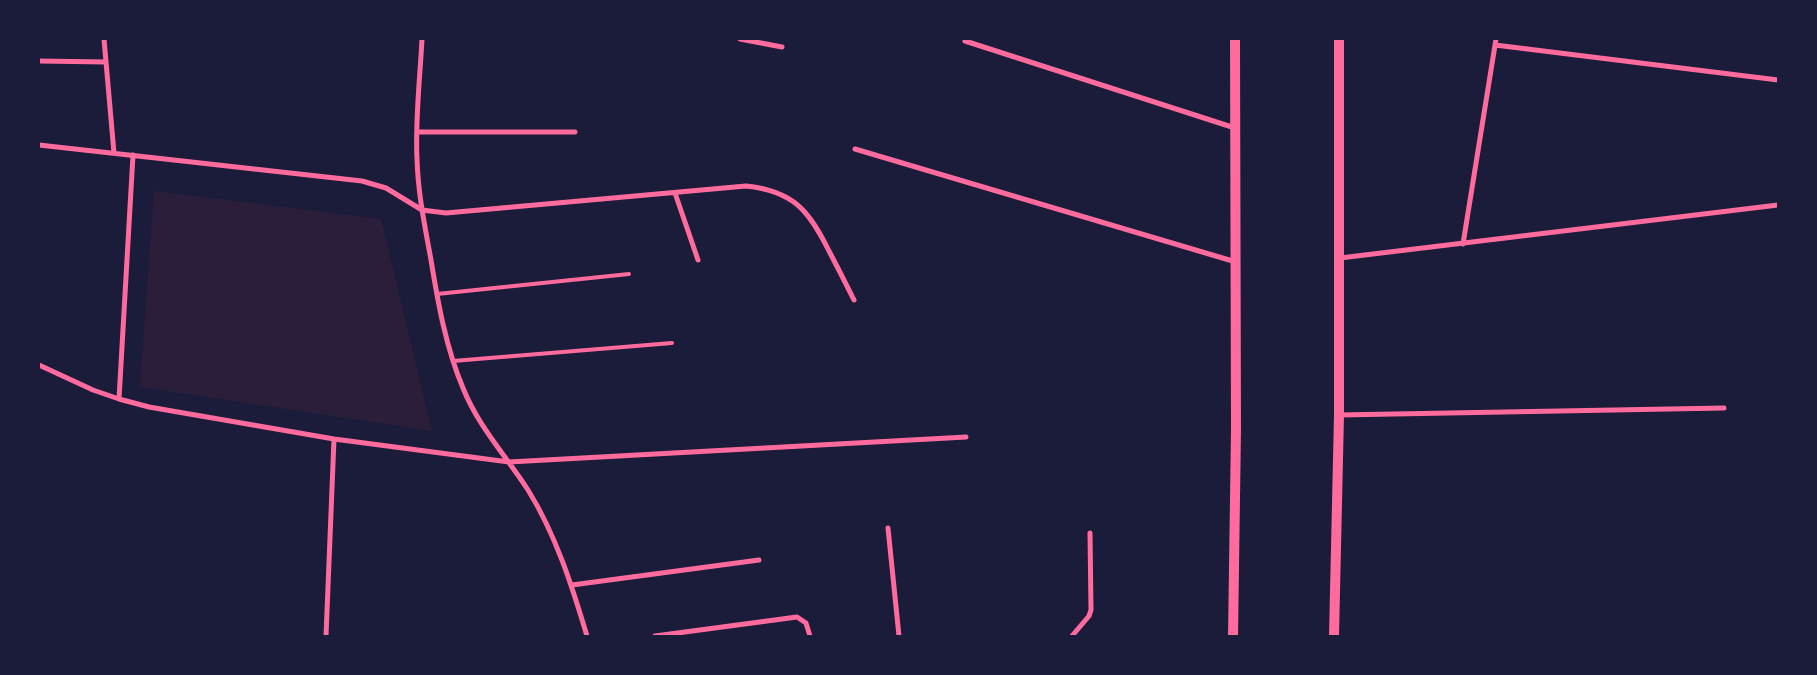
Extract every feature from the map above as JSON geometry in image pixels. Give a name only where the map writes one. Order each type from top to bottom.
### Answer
[{"type":"main road","points":[[1233,636],[1236,429],[1235,39]]},
{"type":"main road","points":[[1334,636],[1339,415],[1339,39]]},
{"type":"street","points":[[104,39],[114,153]]},
{"type":"street","points":[[422,39],[417,132],[417,158],[422,210],[437,294],[453,361],[476,415],[491,440],[509,462],[528,491],[545,521],[572,585],[587,636]]},
{"type":"street","points":[[740,39],[782,47]]},
{"type":"street","points":[[1463,244],[1496,39]]},
{"type":"street","points":[[965,41],[1235,128]]},
{"type":"street","points":[[1495,46],[1778,80]]},
{"type":"street","points":[[39,61],[106,62]]},
{"type":"street","points":[[417,132],[575,132]]},
{"type":"street","points":[[39,145],[362,181],[386,188],[422,210],[433,213],[458,213],[746,186],[768,190],[789,198],[811,218],[854,300]]},
{"type":"street","points":[[855,149],[1236,263]]},
{"type":"street","points":[[119,399],[133,156]]},
{"type":"street","points":[[675,193],[698,260]]},
{"type":"street","points":[[1340,258],[1778,204]]},
{"type":"street","points":[[39,366],[93,390],[149,407],[334,438],[509,462],[966,437]]},
{"type":"street","points":[[1339,415],[1724,408]]},
{"type":"street","points":[[326,636],[334,438]]},
{"type":"street","points":[[888,528],[899,636]]},
{"type":"street","points":[[1072,636],[1089,616],[1091,610],[1090,533]]},
{"type":"street","points":[[572,585],[759,560]]},
{"type":"street","points":[[655,636],[797,617],[806,623],[810,636]]},
{"type":"lane","points":[[437,294],[629,274]]},
{"type":"lane","points":[[453,361],[672,343]]},
{"type":"shaded area","points":[[154,191],[381,219],[432,431],[140,387]]}]
